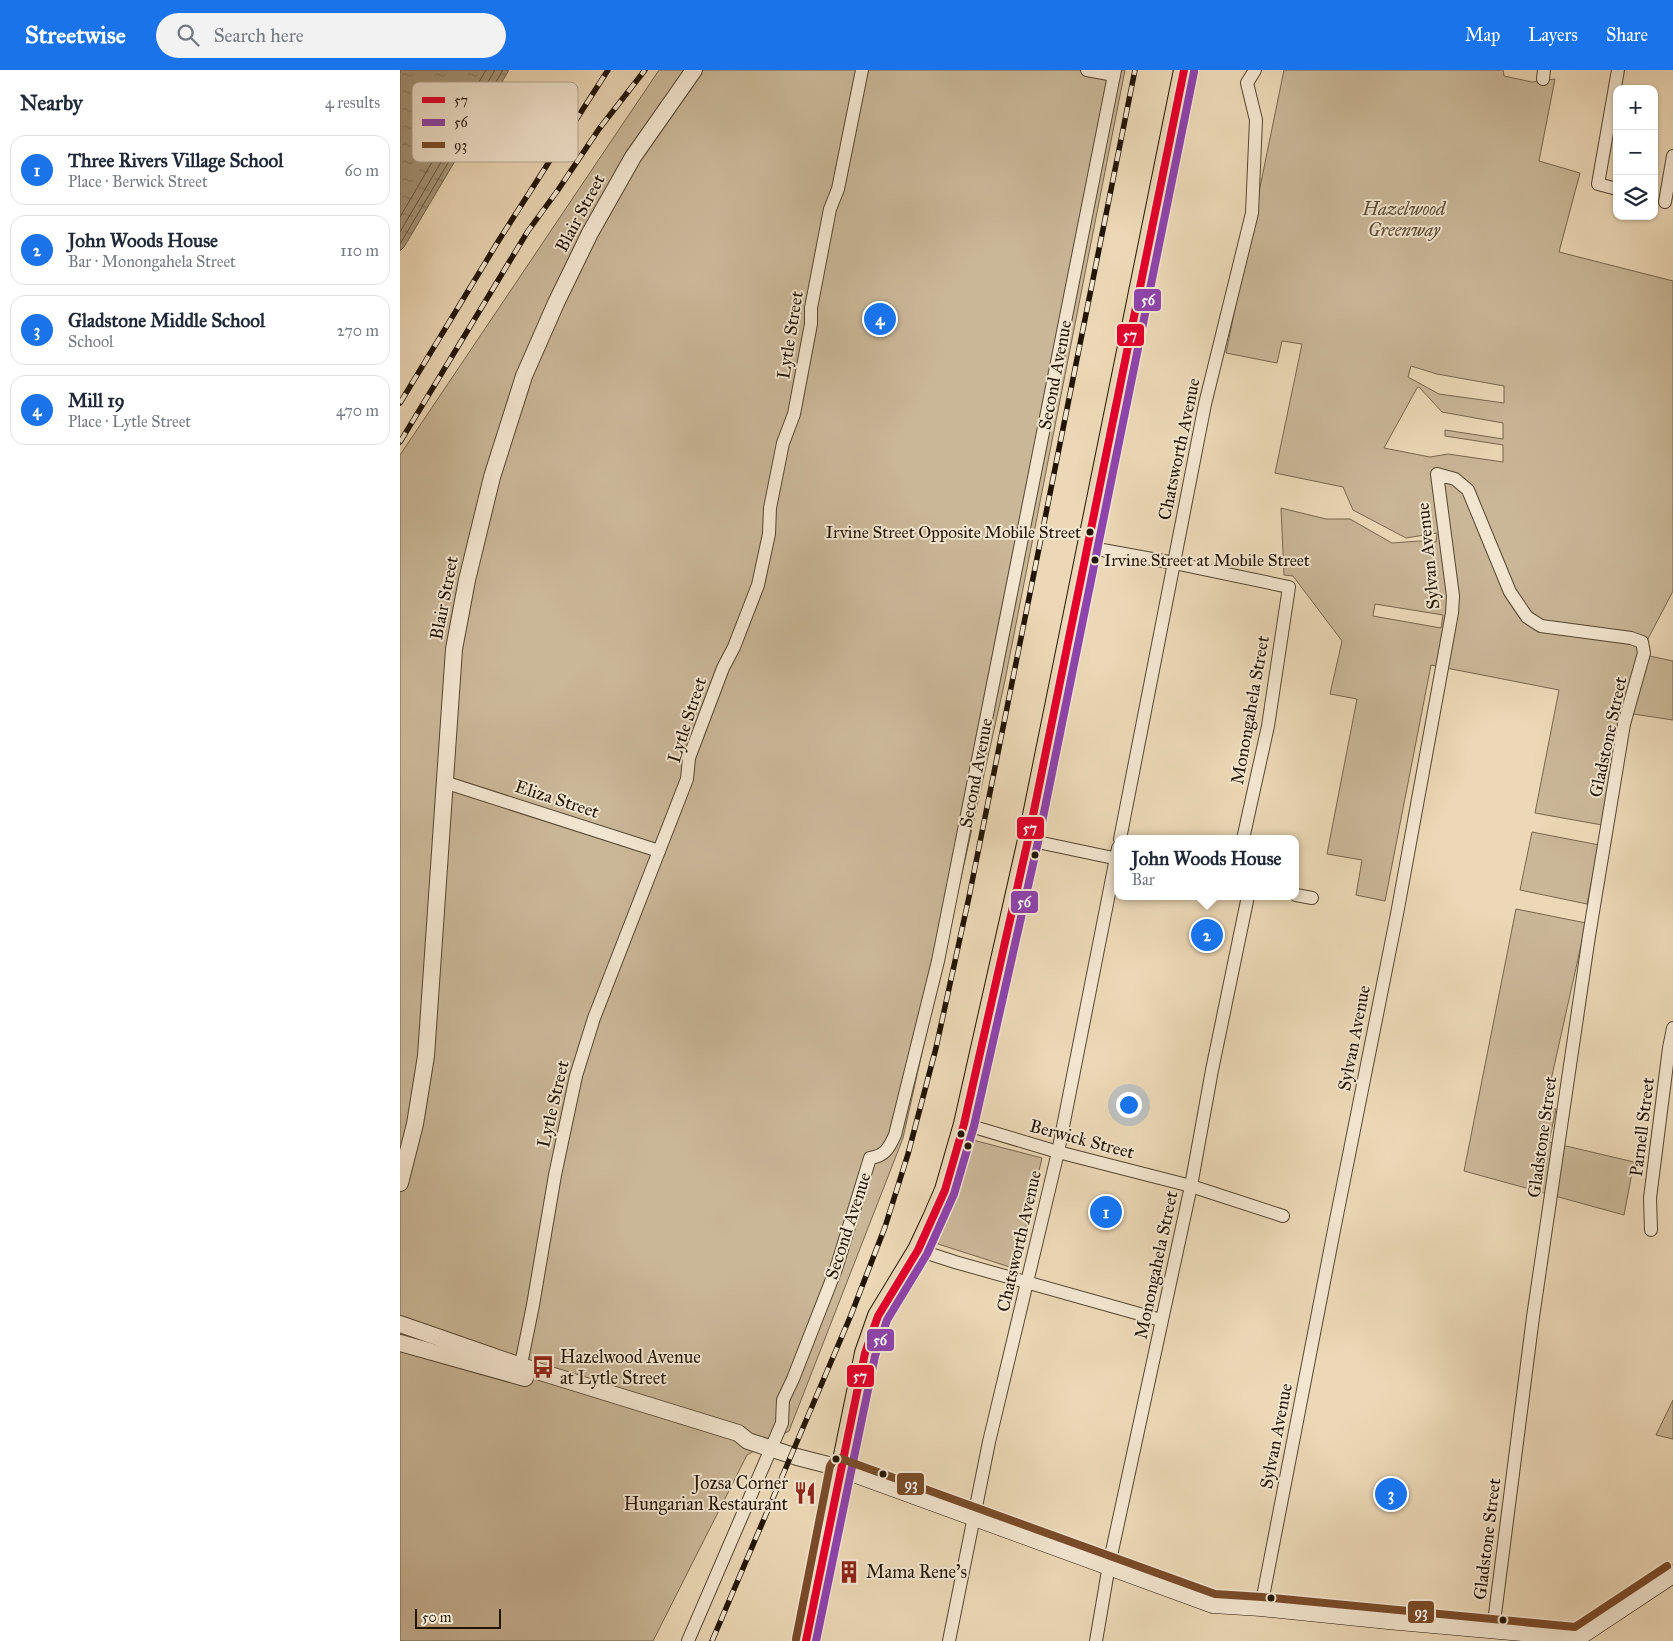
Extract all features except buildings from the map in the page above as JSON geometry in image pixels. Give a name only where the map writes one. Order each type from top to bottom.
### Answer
[{"type":"main road","points":[[806,1641],[864,1353],[878,1316],[918,1250],[945,1190],[964,1124],[1028,840],[1184,70]]},
{"type":"main road","points":[[840,1468],[1213,1604],[1578,1637],[1673,1574]]},
{"type":"street","name":"Blair Street","points":[[400,1183],[415,1124],[426,1056],[454,650],[460,614],[492,477],[524,376],[556,303],[595,226],[634,157],[694,70]]},
{"type":"street","name":"Lytle Street","points":[[519,1371],[533,1305],[555,1175],[576,1076],[594,1018],[686,779],[689,758],[723,668],[734,647],[758,585],[769,534],[770,508],[783,443],[794,414],[811,324],[811,308],[830,209],[838,189],[862,70]]},
{"type":"street","points":[[1087,70],[1114,72]]},
{"type":"street","name":"Chatsworth Avenue","points":[[1121,835],[1205,404],[1252,213],[1256,120],[1247,83],[1255,70]]},
{"type":"street","points":[[1613,188],[1598,184],[1618,70]]},
{"type":"street","name":"Second Avenue","points":[[771,1448],[782,1424],[783,1400],[839,1260],[870,1158],[878,1157],[885,1153],[895,1135],[942,942],[1114,72]]},
{"type":"street","points":[[1664,201],[1673,156]]},
{"type":"street","name":"Sylvan Avenue","points":[[1261,1607],[1397,914],[1452,613],[1452,596],[1437,474],[1455,479],[1468,490],[1510,592],[1527,617],[1541,626],[1631,638],[1642,642],[1644,653]]},
{"type":"street","points":[[1086,547],[1174,563]]},
{"type":"street","name":"Monongahela Street","points":[[1174,563],[1289,588],[1268,726],[1244,835]]},
{"type":"street","name":"Gladstone Street","points":[[1493,1630],[1533,1317],[1589,936],[1624,724],[1644,653]]},
{"type":"street","name":"Eliza Street","points":[[444,782],[659,851]]},
{"type":"street","points":[[1028,840],[1114,854]]},
{"type":"street","name":"Chatsworth Avenue","points":[[949,1641],[989,1442],[1058,1152],[1114,875]]},
{"type":"street","points":[[1299,895],[1312,898]]},
{"type":"street","name":"Monongahela Street","points":[[1096,1641],[1109,1565],[1191,1186],[1212,1070],[1247,900]]},
{"type":"street","name":"Parnell Street","points":[[1651,1230],[1650,1198],[1673,1028]]},
{"type":"street","name":"Berwick Street","points":[[964,1124],[1058,1152],[1191,1186],[1283,1216]]},
{"type":"street","points":[[918,1250],[954,1262],[1161,1320]]},
{"type":"street","points":[[400,1324],[519,1371],[735,1443],[744,1440],[840,1468]]},
{"type":"street","points":[[400,1343],[519,1371]]},
{"type":"street","points":[[688,1641],[771,1448]]},
{"type":"green space","points":[[659,70],[1125,70],[1004,685],[903,1138],[789,1431],[747,1455],[653,1641],[400,1641],[400,455]]},
{"type":"green space","name":"Hazelwood Greenway","points":[[1284,70],[1503,70],[1504,76],[1532,82],[1555,79],[1539,161],[1580,173],[1559,252],[1673,281],[1673,591],[1640,654],[1673,661],[1673,720],[1620,712],[1602,825],[1535,813],[1559,690],[1431,665],[1385,901],[1356,895],[1362,860],[1327,854],[1357,699],[1330,694],[1342,641],[1293,576],[1284,575],[1281,508],[1326,519],[1350,519],[1392,543],[1436,542],[1437,533],[1406,538],[1353,510],[1343,487],[1275,473],[1302,344],[1282,341],[1277,363],[1226,353]],"holes":[[[1411,366],[1437,374],[1504,386],[1504,403],[1439,394],[1408,377]],[[1419,387],[1442,412],[1503,423],[1503,439],[1445,430],[1445,436],[1503,445],[1503,462],[1448,454],[1430,457],[1384,448]],[[1375,604],[1443,615],[1441,628],[1373,616]]]},
{"type":"green space","points":[[1532,832],[1599,845],[1587,904],[1520,890]]},
{"type":"green space","points":[[1516,909],[1586,923],[1545,1107],[1556,1109],[1549,1142],[1634,1162],[1624,1215],[1464,1171]]},
{"type":"green space","points":[[973,1140],[1042,1158],[1016,1269],[935,1243],[956,1195]]},
{"type":"green space","points":[[1673,1400],[1673,1439],[1656,1435]]},
{"type":"water","points":[[400,70],[509,70],[502,82],[412,82],[412,162],[454,162],[400,251]]},
{"type":"railway","points":[[578,117],[608,70]]},
{"type":"railway","points":[[578,160],[599,129],[645,70]]},
{"type":"railway","points":[[712,1641],[851,1315],[885,1227],[908,1154],[936,1048],[969,897],[1135,70]]},
{"type":"railway","points":[[400,403],[499,240],[549,162]]},
{"type":"railway","points":[[400,442],[528,231],[577,162]]},
{"type":"transit line","name":"57","points":[[806,1641],[865,1353],[878,1316],[918,1250],[945,1190],[964,1124],[1028,840],[1184,70]]},
{"type":"transit line","name":"56","points":[[816,1641],[875,1356],[887,1320],[927,1254],[954,1194],[974,1126],[1038,842],[1194,72]]},
{"type":"transit line","name":"93","points":[[796,1639],[830,1466],[834,1460],[839,1458],[1215,1594],[1575,1627],[1667,1566]]},
{"type":"place","name":"Mill 19","points":[[880,319]]},
{"type":"place","name":"Irvine Street Opposite Mobile Street","points":[[1090,532]]},
{"type":"place","name":"Irvine Street at Mobile Street","points":[[1095,560]]},
{"type":"place","name":"John Woods House","points":[[1207,935]]},
{"type":"place","name":"Three Rivers Village School","points":[[1106,1212]]},
{"type":"place","name":"Hazelwood Avenue at Lytle Street","points":[[543,1367]]},
{"type":"place","name":"Jozsa Corner Hungarian Restaurant","points":[[805,1493]]},
{"type":"place","name":"Gladstone Middle School","points":[[1391,1494]]},
{"type":"place","name":"Mama Rene's","points":[[849,1572]]}]
